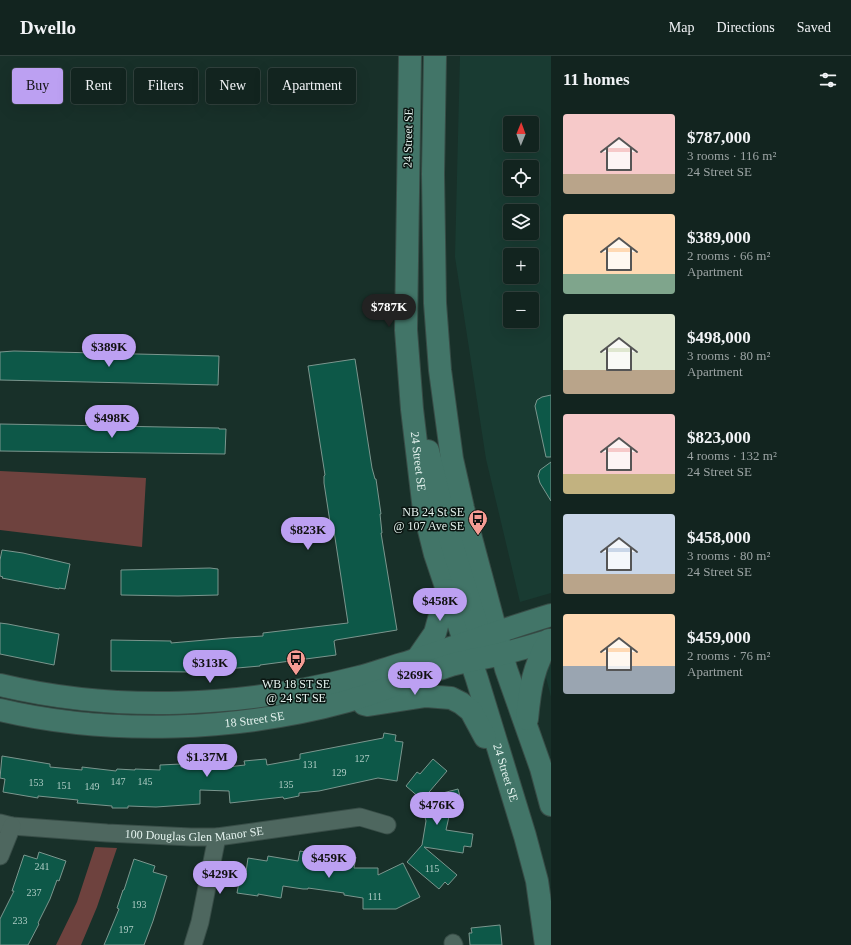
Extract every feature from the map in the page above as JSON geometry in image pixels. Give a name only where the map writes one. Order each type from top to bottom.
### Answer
[{"type":"main road","name":"24 Street SE","points":[[410,56],[406,330],[417,460],[424,510],[435,554],[447,590],[478,643],[502,654],[541,768],[551,805]]},
{"type":"main road","name":"24 Street SE","points":[[435,56],[433,174],[435,303],[440,370],[452,459],[463,508],[478,643],[509,784],[526,836],[537,881],[546,945]]},
{"type":"main road","points":[[412,409],[425,437],[448,532],[478,643],[551,615]]},
{"type":"main road","points":[[417,659],[435,633],[447,590]]},
{"type":"main road","points":[[526,726],[530,688],[536,666],[550,640]]},
{"type":"main road","name":"18 Street SE","points":[[0,685],[26,691],[97,701],[154,703],[209,701],[287,693],[359,677],[417,659],[478,643],[502,654],[550,640]]},
{"type":"main road","name":"18 Street SE","points":[[0,710],[79,724],[153,726],[208,725],[256,720],[312,710],[349,701],[452,665],[478,643]]},
{"type":"main road","points":[[349,701],[368,705],[426,696],[451,698],[461,702],[471,711],[509,784]]},
{"type":"street","name":"100 Douglas Glen Manor SE","points":[[6,824],[107,833],[191,837],[217,837],[360,817],[387,825]]},
{"type":"street","points":[[0,856],[6,824]]},
{"type":"street","points":[[194,945],[217,837]]},
{"type":"shaded area","points":[[460,56],[551,56],[551,593],[520,602],[486,459],[455,257]]},
{"type":"shaded area","points":[[0,471],[146,478],[142,547],[0,530]]},
{"type":"shaded area","points":[[551,662],[551,697],[543,666]]},
{"type":"shaded area","points":[[95,847],[117,848],[97,907],[81,945],[56,945],[77,902]]},
{"type":"building","points":[[14,351],[219,356],[218,385],[0,380],[0,352]]},
{"type":"building","points":[[355,359],[372,468],[376,479],[381,514],[381,533],[397,630],[336,640],[334,641],[336,655],[260,666],[192,672],[111,671],[111,640],[171,641],[171,643],[263,636],[263,633],[348,623],[334,531],[332,531],[330,522],[324,483],[325,475],[308,366]]},
{"type":"building","points":[[551,395],[551,457],[546,457],[535,406],[537,400]]},
{"type":"building","points":[[0,424],[219,428],[226,429],[225,454],[0,451]]},
{"type":"building","points":[[551,462],[551,501],[540,483],[538,476],[540,470]]},
{"type":"building","points":[[2,550],[23,553],[70,564],[65,589],[2,578],[3,577],[0,576],[0,560]]},
{"type":"building","points":[[218,569],[218,595],[121,595],[121,570]]},
{"type":"building","points":[[0,623],[59,634],[54,665],[0,654]]},
{"type":"building","points":[[384,733],[396,735],[395,741],[403,742],[397,781],[378,778],[319,791],[299,793],[299,796],[284,799],[283,797],[230,803],[229,791],[200,790],[200,804],[156,807],[128,806],[128,808],[112,808],[112,806],[77,803],[78,800],[38,796],[38,798],[3,792],[5,779],[0,778],[2,756],[50,764],[50,767],[82,770],[82,767],[116,771],[117,769],[160,770],[160,765],[181,764],[181,767],[196,766],[196,769],[210,769],[245,765],[244,761],[266,759],[267,765],[300,759],[300,754],[383,738]]},
{"type":"building","points":[[433,759],[447,771],[424,798],[458,789],[463,808],[450,812],[446,830],[473,834],[471,847],[464,846],[463,853],[424,847],[457,875],[448,885],[445,882],[439,889],[407,862],[422,845],[426,821],[421,799],[406,786],[417,772],[420,774]]},
{"type":"building","points":[[318,846],[332,848],[332,853],[356,857],[354,868],[378,868],[378,875],[403,863],[420,897],[396,909],[363,909],[363,898],[344,895],[344,893],[308,888],[303,889],[283,886],[281,898],[258,894],[258,896],[237,893],[241,871],[246,872],[248,858],[267,861],[268,856],[298,861],[300,851],[316,854]]},
{"type":"building","points":[[39,852],[66,861],[59,881],[57,880],[50,899],[38,923],[39,924],[28,945],[0,945],[0,919],[14,891],[12,891],[24,855],[37,859]]},
{"type":"building","points":[[134,859],[155,866],[153,872],[167,876],[153,921],[144,945],[104,945],[119,909],[117,908]]},
{"type":"building","points":[[500,925],[502,945],[470,945],[469,933],[472,933],[471,928]]},
{"type":"place","name":"NB 24 St SE @ 107 Ave SE","points":[[478,536]]},
{"type":"place","name":"WB 18 ST SE @ 24 ST SE","points":[[296,676]]}]
